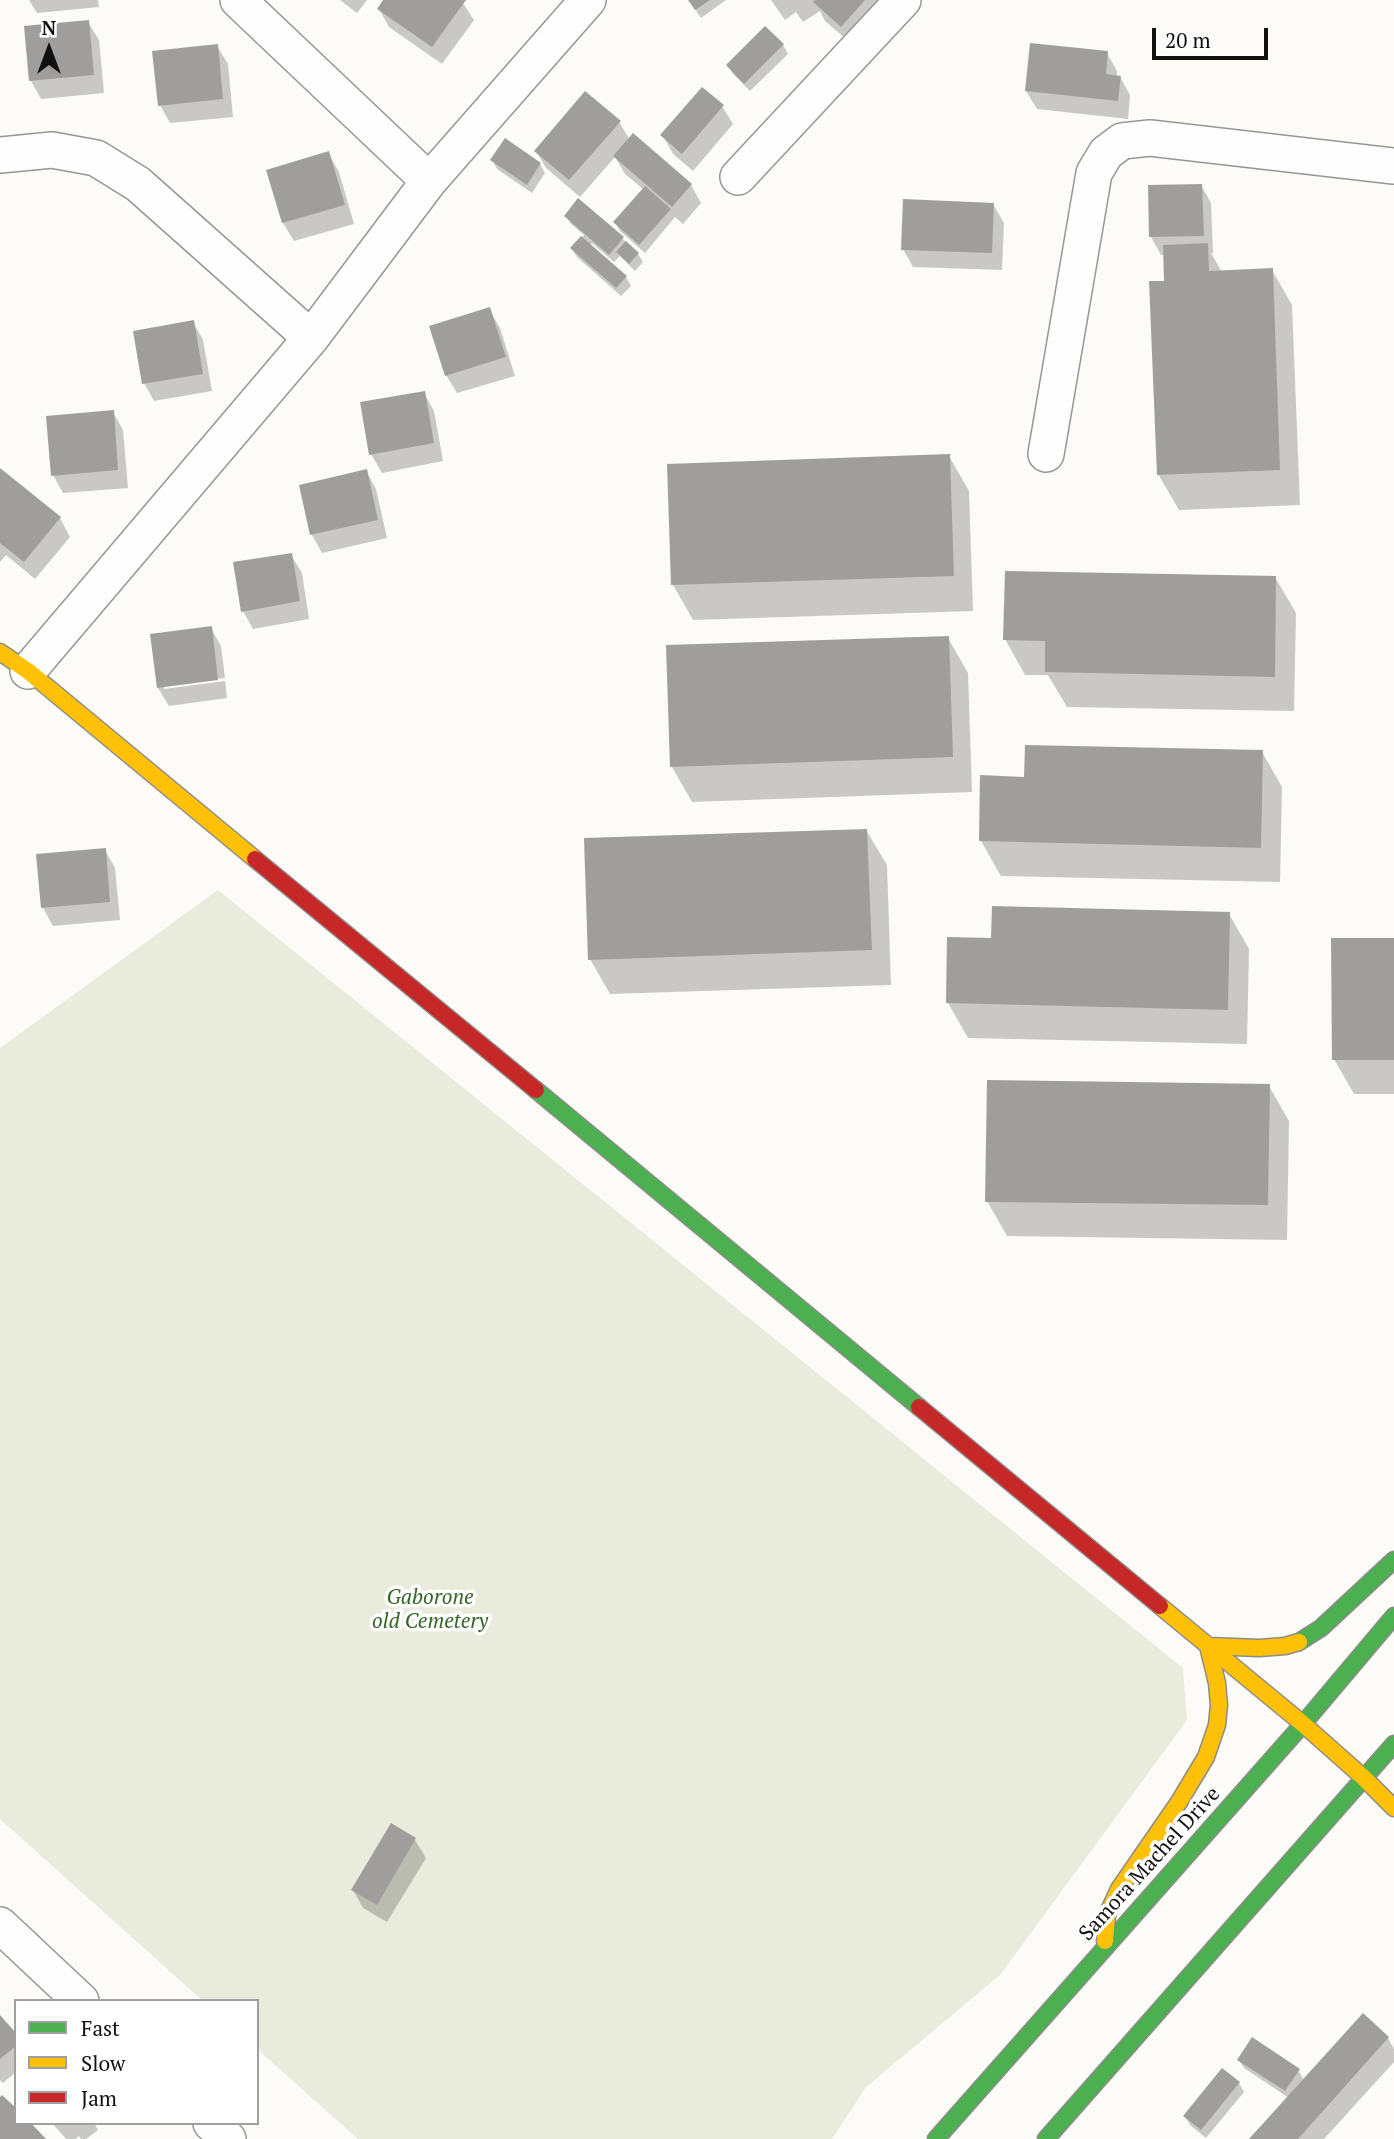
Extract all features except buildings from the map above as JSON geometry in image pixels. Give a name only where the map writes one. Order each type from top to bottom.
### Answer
[{"type":"main road","points":[[14,661],[1303,1724],[1394,1808]]},
{"type":"main road","points":[[1208,1646],[1259,1648],[1284,1646],[1301,1641],[1350,1603],[1394,1560]]},
{"type":"main road","name":"Samora Machel Drive","points":[[936,2139],[1303,1724],[1394,1616]]},
{"type":"main road","points":[[1105,1946],[1107,1915],[1119,1889],[1179,1802],[1206,1757],[1217,1725],[1217,1683],[1208,1646]]},
{"type":"main road","points":[[1046,2139],[1394,1745]]},
{"type":"street","points":[[239,0],[429,181]]},
{"type":"street","points":[[14,661],[312,338],[429,181],[587,0]]},
{"type":"street","points":[[738,177],[903,0]]},
{"type":"street","points":[[1046,454],[1094,173],[1106,153],[1122,141],[1150,138],[1394,166]]},
{"type":"street","points":[[0,155],[52,150],[96,158],[138,184],[312,338]]},
{"type":"street","points":[[0,1925],[79,1999]]},
{"type":"street","points":[[213,2125],[228,2139]]},
{"type":"green space","name":"Gaborone old Cemetery","points":[[218,890],[1183,1668],[1187,1720],[1000,1975],[866,2087],[832,2139],[358,2139],[259,2051],[259,1999],[201,1999],[0,1819],[0,1048]]},
{"type":"traffic: fast","points":[[536,1090],[919,1407]]},
{"type":"traffic: fast","points":[[1299,1642],[1321,1628],[1394,1560]]},
{"type":"traffic: fast","points":[[936,2139],[1303,1724],[1394,1616]]},
{"type":"traffic: fast","points":[[1046,2139],[1394,1744]]},
{"type":"traffic: slow","points":[[0,652],[28,671],[255,859]]},
{"type":"traffic: slow","points":[[1160,1606],[1303,1724],[1394,1808]]},
{"type":"traffic: slow","points":[[1105,1941],[1107,1915],[1119,1889],[1179,1802],[1206,1757],[1217,1725],[1219,1705],[1208,1646],[1259,1648],[1299,1642]]},
{"type":"traffic: jam","points":[[255,859],[536,1090]]},
{"type":"traffic: jam","points":[[919,1407],[1160,1606]]}]
